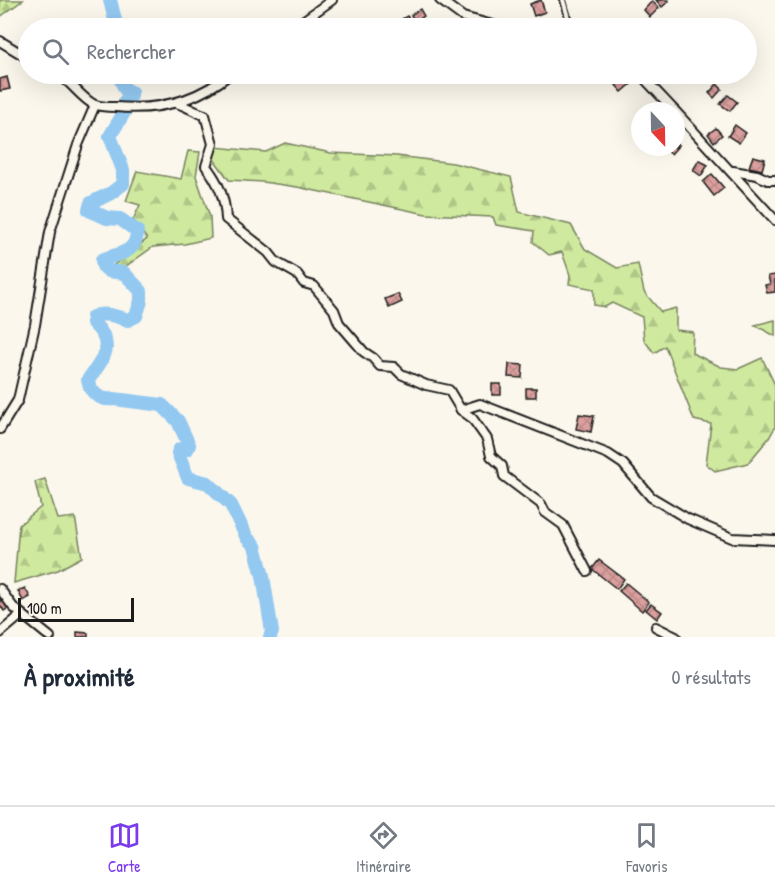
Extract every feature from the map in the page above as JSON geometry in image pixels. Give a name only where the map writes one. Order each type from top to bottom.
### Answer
[{"type":"street","points":[[307,18],[332,0]]},
{"type":"street","points":[[440,0],[467,18]]},
{"type":"street","points":[[0,41],[18,52]]},
{"type":"street","points":[[72,84],[95,105],[126,108],[155,107],[176,103],[208,91],[217,84]]},
{"type":"street","points":[[649,84],[667,102]]},
{"type":"street","points":[[176,103],[185,105],[193,112],[206,115],[213,144],[207,165],[218,182],[226,210],[226,219],[268,252],[276,262],[285,265],[304,283],[314,286],[334,310],[339,323],[364,352],[380,366],[394,367],[401,374],[426,385],[448,390],[461,410],[472,418],[487,438],[491,456],[502,465],[504,476],[541,504],[545,512],[563,525],[587,571]]},
{"type":"street","points":[[0,429],[18,400],[33,335],[50,232],[78,145],[95,105]]},
{"type":"street","points":[[685,120],[775,220]]},
{"type":"street","points":[[732,170],[775,180]]},
{"type":"street","points":[[461,410],[480,404],[608,454],[623,464],[651,497],[688,519],[732,538],[775,540]]},
{"type":"street","points":[[0,589],[21,615],[50,637]]},
{"type":"street","points":[[0,633],[21,615]]},
{"type":"street","points":[[656,627],[676,637]]},
{"type":"lane","points":[[563,0],[568,18]]},
{"type":"green space","points":[[0,0],[23,0],[0,17]]},
{"type":"green space","points":[[285,143],[331,153],[397,156],[453,163],[511,177],[519,212],[571,225],[585,249],[617,268],[638,264],[644,292],[661,312],[676,308],[676,330],[693,332],[692,353],[721,367],[738,369],[762,358],[775,385],[775,427],[769,438],[748,463],[715,471],[706,464],[711,424],[694,420],[665,346],[654,353],[644,340],[642,317],[612,303],[605,307],[594,305],[594,289],[569,284],[570,275],[562,252],[549,255],[533,242],[534,231],[496,225],[493,217],[426,214],[297,187],[229,180],[213,158],[215,147],[266,152]]},
{"type":"green space","points":[[188,151],[200,152],[196,176],[210,217],[211,238],[185,244],[153,247],[122,269],[110,268],[147,239],[133,220],[140,205],[126,201],[137,171],[181,179]]},
{"type":"green space","points":[[775,320],[775,336],[755,325]]},
{"type":"green space","points":[[45,479],[58,519],[75,517],[82,557],[58,570],[14,583],[19,525],[41,507],[35,482]]},
{"type":"building","points":[[541,0],[545,12],[534,16],[530,4]]},
{"type":"building","points":[[656,0],[668,0],[669,1],[662,7]]},
{"type":"building","points":[[652,1],[659,8],[650,17],[644,10]]},
{"type":"building","points":[[420,9],[424,16],[413,18],[411,15]]},
{"type":"building","points":[[7,77],[10,89],[0,91],[0,79]]},
{"type":"building","points":[[617,84],[631,84],[622,92]]},
{"type":"building","points":[[717,84],[722,89],[714,98],[709,93]]},
{"type":"building","points":[[728,95],[737,102],[730,111],[720,104]]},
{"type":"building","points":[[735,125],[746,133],[739,143],[728,136]]},
{"type":"building","points":[[716,128],[722,135],[714,142],[708,134]]},
{"type":"building","points":[[753,156],[765,159],[762,170],[749,167]]},
{"type":"building","points":[[699,160],[708,165],[701,176],[693,170]]},
{"type":"building","points":[[712,174],[724,188],[714,196],[703,182]]},
{"type":"building","points":[[775,275],[775,292],[767,293],[765,285],[770,284],[768,276]]},
{"type":"building","points":[[398,294],[402,302],[389,308],[385,299]]},
{"type":"building","points":[[509,364],[523,365],[522,378],[508,377]]},
{"type":"building","points":[[492,384],[501,384],[501,395],[492,395]]},
{"type":"building","points":[[526,388],[536,388],[536,397],[526,397]]},
{"type":"building","points":[[579,414],[594,416],[591,432],[576,429]]},
{"type":"building","points":[[599,560],[624,579],[617,589],[592,569]]},
{"type":"building","points":[[626,583],[649,602],[642,611],[619,591]]},
{"type":"building","points":[[25,588],[30,597],[23,601],[18,591]]},
{"type":"building","points":[[0,594],[10,607],[4,611],[0,605]]},
{"type":"building","points":[[651,604],[662,612],[657,619],[646,610]]},
{"type":"building","points":[[77,632],[88,633],[88,637],[77,637]]},
{"type":"waterway","points":[[110,0],[114,18]]},
{"type":"waterway","points":[[123,84],[125,89],[131,92],[131,96],[125,101],[125,111],[110,136],[123,170],[123,184],[91,203],[89,210],[107,218],[120,219],[137,231],[134,244],[130,248],[102,260],[103,266],[109,271],[124,273],[141,291],[141,301],[136,316],[128,320],[106,315],[93,317],[93,323],[100,331],[106,345],[103,359],[88,380],[89,385],[100,398],[162,405],[178,421],[189,445],[187,449],[180,449],[178,453],[188,478],[208,483],[231,505],[247,538],[255,546],[263,576],[272,632],[270,637]]}]
